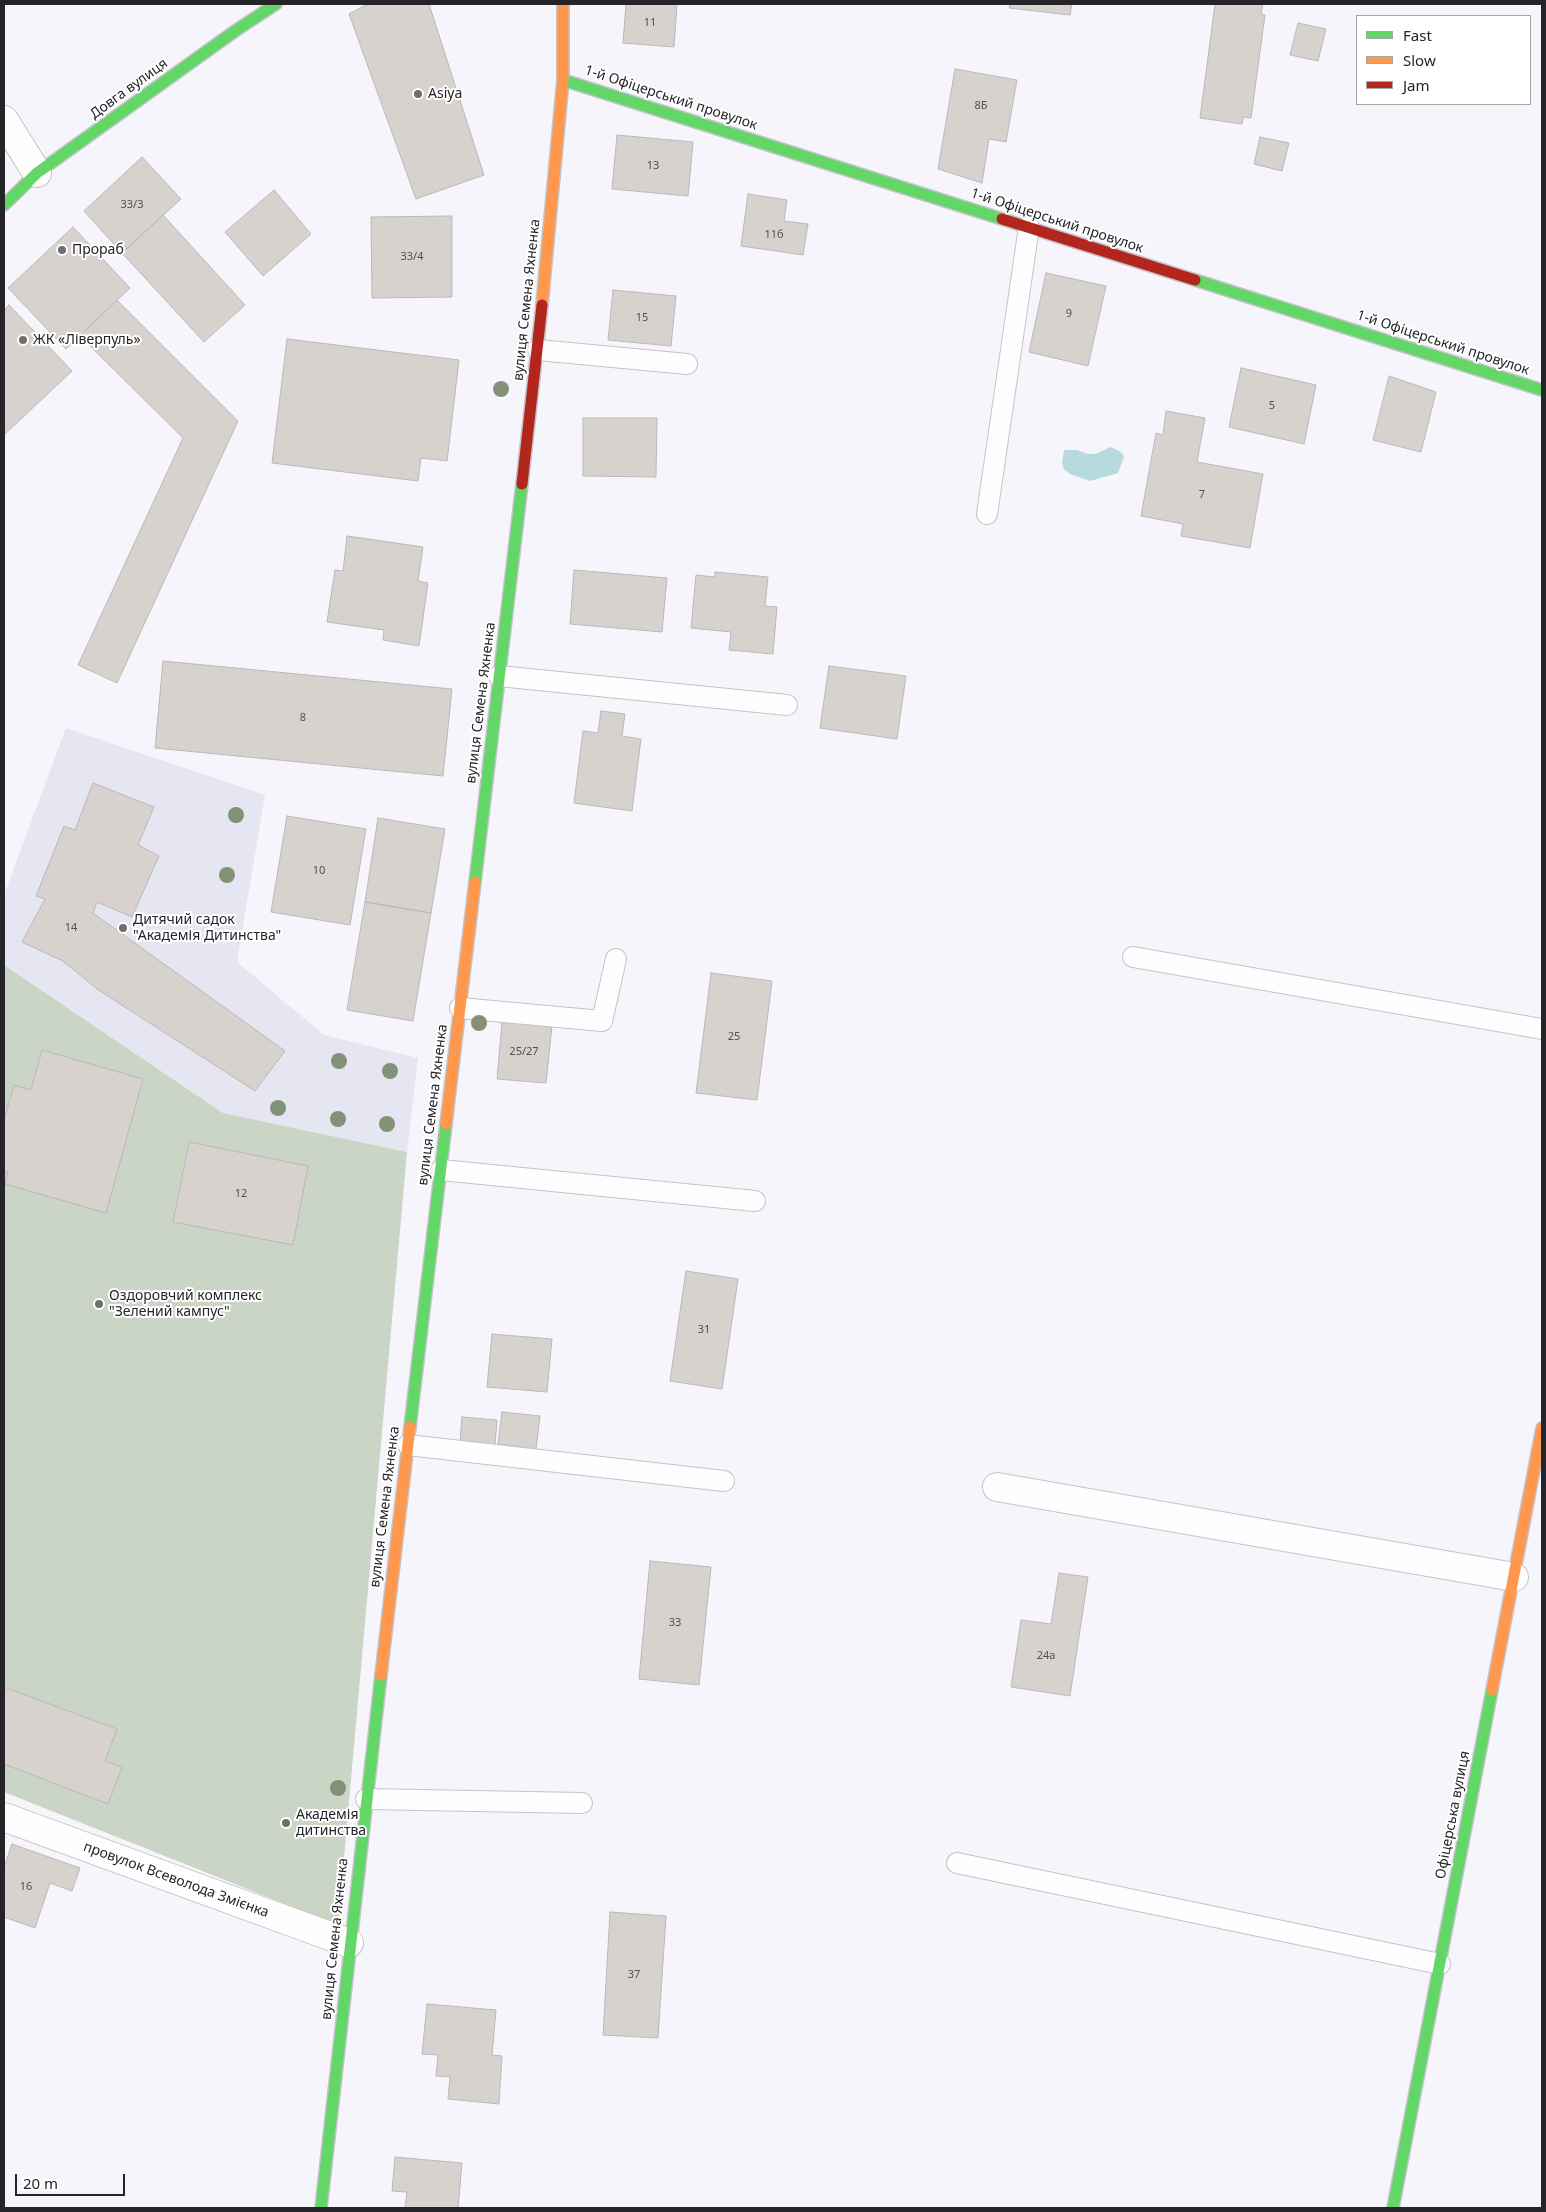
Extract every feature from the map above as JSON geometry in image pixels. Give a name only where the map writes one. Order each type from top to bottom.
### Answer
[{"type":"street","name":"Довга вулиця","points":[[4,205],[37,173],[235,31],[276,4]]},
{"type":"street","name":"вулиця Семена Яхненка","points":[[321,2208],[349,1943],[538,350],[563,80],[563,4]]},
{"type":"street","name":"1-й Офіцерський провулок","points":[[563,80],[1542,390]]},
{"type":"street","points":[[4,120],[37,173]]},
{"type":"street","name":"Офіцерська вулиця","points":[[1393,2208],[1542,1428]]},
{"type":"street","points":[[998,1487],[1514,1577]]},
{"type":"street","name":"провулок Всеволода Змієнка","points":[[4,1817],[349,1943]]},
{"type":"lane","points":[[987,514],[1029,228]]},
{"type":"lane","points":[[538,350],[687,364]]},
{"type":"lane","points":[[500,676],[787,704]]},
{"type":"lane","points":[[1133,957],[1542,1029]]},
{"type":"lane","points":[[460,1008],[602,1021],[616,958]]},
{"type":"lane","points":[[441,1170],[755,1202]]},
{"type":"lane","points":[[408,1445],[724,1481]]},
{"type":"lane","points":[[366,1799],[582,1803]]},
{"type":"lane","points":[[957,1863],[1440,1964]]},
{"type":"shaded area","name":"Дитячий садок \"Академія Дитинства\"","points":[[66,728],[265,795],[237,962],[324,1035],[418,1058],[407,1152],[223,1113],[4,965],[4,895]]},
{"type":"green space","points":[[4,965],[223,1113],[407,1152],[338,1925],[4,1792]]},
{"type":"water","points":[[1111,447],[1121,452],[1124,457],[1118,473],[1090,481],[1070,474],[1064,469],[1062,463],[1064,450],[1077,450],[1088,454],[1095,454]]},
{"type":"building","name":"Asiya","points":[[368,4],[429,4],[484,175],[416,199],[349,14]]},
{"type":"building","points":[[626,4],[677,4],[674,47],[623,43]]},
{"type":"building","points":[[1010,4],[1072,4],[1070,15],[1009,8]]},
{"type":"building","points":[[1215,4],[1263,4],[1261,14],[1265,15],[1251,118],[1243,117],[1242,124],[1200,118]]},
{"type":"building","points":[[1298,23],[1326,29],[1318,61],[1290,55]]},
{"type":"building","points":[[955,69],[1017,80],[1006,142],[989,139],[982,183],[938,169]]},
{"type":"building","points":[[617,135],[693,142],[688,196],[612,189]]},
{"type":"building","points":[[1260,137],[1289,143],[1282,171],[1254,164]]},
{"type":"building","points":[[142,157],[181,199],[122,253],[84,211]]},
{"type":"building","points":[[274,190],[311,234],[263,276],[225,232]]},
{"type":"building","points":[[748,194],[787,200],[784,221],[808,224],[803,255],[741,246]]},
{"type":"building","points":[[163,215],[245,305],[204,342],[122,253]]},
{"type":"building","points":[[452,216],[452,297],[372,298],[371,217]]},
{"type":"building","points":[[73,227],[130,288],[66,349],[8,288]]},
{"type":"building","points":[[1046,273],[1106,286],[1088,366],[1029,352]]},
{"type":"building","points":[[613,290],[676,296],[671,346],[608,340]]},
{"type":"building","points":[[117,300],[238,421],[117,683],[78,665],[183,438],[80,336]]},
{"type":"building","name":"ЖК «Ліверпуль»","points":[[9,305],[72,371],[4,435],[4,310]]},
{"type":"building","points":[[287,339],[459,360],[447,461],[421,458],[418,481],[272,463]]},
{"type":"building","points":[[1241,368],[1316,385],[1304,444],[1229,427]]},
{"type":"building","points":[[1389,376],[1436,392],[1421,452],[1373,440]]},
{"type":"building","points":[[1166,411],[1205,418],[1197,462],[1263,474],[1250,548],[1181,536],[1183,524],[1141,516],[1156,433],[1163,435]]},
{"type":"building","points":[[583,418],[657,418],[656,477],[583,476]]},
{"type":"building","points":[[347,536],[423,547],[418,581],[428,583],[419,646],[383,640],[384,630],[327,622],[335,570],[343,571]]},
{"type":"building","points":[[574,570],[667,578],[662,632],[570,624]]},
{"type":"building","points":[[715,572],[768,577],[765,606],[777,607],[773,654],[729,650],[731,632],[691,628],[696,575],[715,577]]},
{"type":"building","points":[[163,661],[452,689],[443,776],[155,748]]},
{"type":"building","points":[[829,666],[906,676],[897,739],[820,728]]},
{"type":"building","points":[[601,711],[625,714],[622,736],[641,739],[632,811],[574,803],[583,731],[598,733]]},
{"type":"building","points":[[93,783],[154,807],[138,845],[159,856],[132,917],[97,902],[93,913],[285,1051],[255,1091],[97,989],[63,961],[22,942],[45,899],[36,896],[64,826],[75,830]]},
{"type":"building","points":[[287,816],[366,829],[350,925],[271,912]]},
{"type":"building","points":[[378,818],[445,829],[431,913],[365,902]]},
{"type":"building","points":[[365,902],[431,913],[413,1021],[347,1010]]},
{"type":"building","points":[[711,973],[772,981],[757,1100],[696,1093]]},
{"type":"building","points":[[502,1022],[552,1026],[546,1083],[497,1079]]},
{"type":"building","points":[[42,1050],[143,1079],[106,1213],[5,1184],[8,1172],[4,1171],[4,1120],[14,1085],[31,1090]]},
{"type":"building","points":[[189,1142],[308,1166],[293,1245],[173,1222]]},
{"type":"building","points":[[686,1271],[738,1279],[722,1389],[670,1381]]},
{"type":"building","points":[[492,1334],[552,1339],[547,1392],[487,1387]]},
{"type":"building","points":[[502,1412],[540,1416],[536,1449],[498,1444]]},
{"type":"building","points":[[462,1417],[497,1420],[495,1445],[460,1441]]},
{"type":"building","points":[[650,1561],[711,1567],[699,1685],[639,1679]]},
{"type":"building","points":[[1059,1573],[1088,1577],[1070,1696],[1011,1687],[1021,1620],[1051,1624]]},
{"type":"building","points":[[4,1687],[117,1729],[105,1761],[122,1767],[108,1804],[4,1764]]},
{"type":"building","points":[[12,1844],[80,1868],[72,1891],[50,1883],[35,1928],[4,1917],[4,1867]]},
{"type":"building","points":[[610,1912],[666,1916],[658,2038],[603,2035]]},
{"type":"building","points":[[427,2004],[496,2010],[492,2055],[502,2056],[499,2104],[448,2099],[450,2077],[436,2076],[438,2055],[422,2054]]},
{"type":"building","points":[[395,2157],[462,2163],[458,2208],[405,2208],[407,2192],[392,2191]]},
{"type":"traffic: fast","points":[[4,205],[37,173],[235,31],[276,4]]},
{"type":"traffic: fast","points":[[563,80],[1002,219]]},
{"type":"traffic: fast","points":[[1195,280],[1542,390]]},
{"type":"traffic: fast","points":[[475,882],[522,484]]},
{"type":"traffic: fast","points":[[410,1427],[446,1124]]},
{"type":"traffic: fast","points":[[321,2208],[381,1675]]},
{"type":"traffic: fast","points":[[1393,2208],[1492,1690]]},
{"type":"traffic: slow","points":[[542,305],[563,80],[563,4]]},
{"type":"traffic: slow","points":[[446,1124],[475,882]]},
{"type":"traffic: slow","points":[[381,1675],[410,1427]]},
{"type":"traffic: slow","points":[[1492,1690],[1542,1428]]},
{"type":"traffic: jam","points":[[1002,219],[1195,280]]},
{"type":"traffic: jam","points":[[522,484],[542,305]]},
{"type":"place","name":"Asiya","points":[[418,94]]},
{"type":"place","name":"Прораб","points":[[62,250]]},
{"type":"place","name":"ЖК «Ліверпуль»","points":[[23,340]]},
{"type":"place","name":"Дитячий садок \"Академія Дитинства\"","points":[[123,928]]},
{"type":"place","name":"Оздоровчий комплекс \"Зелений кампус\"","points":[[99,1304]]},
{"type":"place","name":"Академія дитинства","points":[[286,1823]]}]
